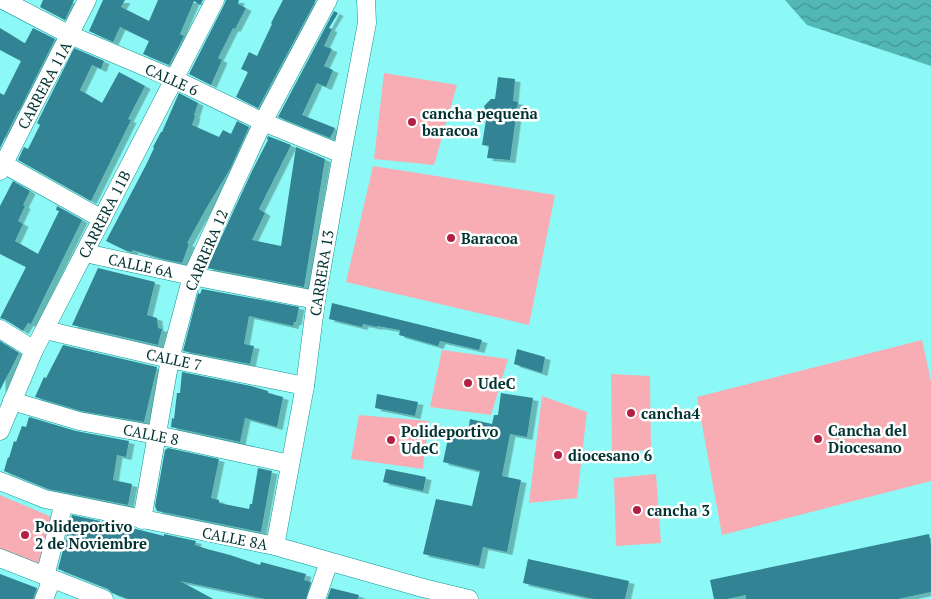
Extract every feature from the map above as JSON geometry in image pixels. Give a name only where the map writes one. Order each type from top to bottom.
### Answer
[{"type":"street","name":"CALLE 6","points":[[3,0],[70,35],[174,79],[263,122],[342,154]]},
{"type":"street","name":"CARRERA 11A","points":[[1,165],[87,0]]},
{"type":"street","name":"CARRERA 11B","points":[[0,431],[34,350],[215,0]]},
{"type":"street","name":"CARRERA 12","points":[[142,520],[170,359],[192,276],[263,122],[328,0]]},
{"type":"street","name":"CARRERA 13","points":[[275,546],[305,386],[316,300],[367,23],[366,0]]},
{"type":"street","points":[[1,165],[102,219]]},
{"type":"street","name":"CALLE 6A","points":[[85,253],[316,300]]},
{"type":"street","points":[[0,329],[34,350]]},
{"type":"street","name":"CALLE 7","points":[[44,330],[170,359],[305,386]]},
{"type":"street","name":"CALLE 8","points":[[12,401],[79,421],[157,435],[290,464]]},
{"type":"street","name":"CALLE 8A","points":[[0,481],[45,499],[275,546],[330,562],[422,594],[469,599]]},
{"type":"street","points":[[44,599],[64,503]]},
{"type":"street","points":[[0,558],[104,599]]},
{"type":"street","points":[[316,599],[330,562]]},
{"type":"shaded area","name":"cancha pequeña baracoa","points":[[384,73],[457,85],[434,165],[374,159]]},
{"type":"shaded area","name":"Baracoa","points":[[373,166],[555,195],[529,325],[346,282]]},
{"type":"shaded area","name":"Cancha del Diocesano","points":[[922,340],[931,381],[931,481],[722,535],[697,397]]},
{"type":"shaded area","name":"UdeC","points":[[442,350],[508,359],[491,415],[430,407]]},
{"type":"shaded area","name":"cancha4","points":[[611,374],[650,376],[651,450],[612,452]]},
{"type":"shaded area","name":"diocesano 6","points":[[542,396],[587,412],[577,498],[529,503]]},
{"type":"shaded area","name":"Polideportivo UdeC","points":[[359,415],[429,421],[423,469],[351,459]]},
{"type":"shaded area","name":"cancha 3","points":[[656,474],[661,543],[616,546],[614,478]]},
{"type":"shaded area","name":"Polideportivo 2 de Noviembre","points":[[0,495],[54,518],[40,565],[0,551]]},
{"type":"water","points":[[785,0],[931,0],[931,66],[807,25]]},
{"type":"building","points":[[43,0],[74,0],[65,20],[40,7]]},
{"type":"building","points":[[103,0],[125,0],[121,7],[149,21],[158,0],[203,0],[200,5],[194,1],[180,34],[184,36],[169,65],[143,54],[149,41],[120,27],[113,42],[89,31]]},
{"type":"building","points":[[226,0],[239,0],[238,4],[246,8],[235,29],[233,28],[218,58],[222,60],[211,85],[189,74]]},
{"type":"building","points":[[283,0],[316,0],[258,108],[236,97],[248,72],[241,69],[249,52],[257,56]]},
{"type":"building","points":[[334,11],[338,13],[329,28],[332,29],[324,46],[332,49],[324,66],[333,70],[326,87],[317,83],[302,115],[335,128],[330,138],[278,117]]},
{"type":"building","points":[[0,28],[24,43],[33,28],[55,39],[0,148],[0,93],[4,95],[21,61],[0,50]]},
{"type":"building","points":[[74,48],[104,61],[101,69],[92,65],[80,90],[102,103],[119,72],[145,86],[128,119],[131,120],[91,201],[18,160],[24,147],[28,149],[40,125],[37,123]]},
{"type":"building","points":[[498,77],[515,79],[513,101],[518,102],[510,160],[487,158],[489,146],[482,145],[487,114],[484,106],[491,99],[495,99]]},
{"type":"building","points":[[179,93],[198,103],[192,125],[219,137],[223,130],[231,134],[237,121],[249,127],[230,169],[187,243],[189,244],[182,263],[133,250],[132,252],[127,251],[106,241],[146,165]]},
{"type":"building","points":[[268,136],[291,145],[259,209],[265,213],[252,240],[281,246],[296,147],[325,159],[304,287],[207,268],[268,140]]},
{"type":"building","points":[[13,181],[30,191],[18,221],[23,224],[15,241],[38,254],[59,211],[56,210],[57,206],[82,220],[31,324],[28,323],[23,331],[0,318],[26,267],[0,254],[0,206]]},
{"type":"building","points":[[98,268],[155,282],[147,315],[157,318],[158,328],[162,329],[158,345],[72,325]]},
{"type":"building","points":[[202,289],[299,307],[296,322],[294,322],[293,326],[249,316],[244,344],[254,346],[250,364],[183,351],[198,293],[200,294]]},
{"type":"building","points":[[332,303],[482,340],[479,350],[440,341],[438,346],[399,335],[400,330],[363,324],[362,327],[329,319]]},
{"type":"building","points":[[0,341],[19,353],[0,390]]},
{"type":"building","points":[[63,345],[157,367],[144,422],[81,411],[35,397],[44,377],[46,378]]},
{"type":"building","points":[[517,349],[545,357],[542,373],[514,364]]},
{"type":"building","points":[[182,372],[251,386],[283,397],[277,427],[245,418],[240,442],[171,427],[172,418],[174,419],[177,393],[180,393]]},
{"type":"building","points":[[501,393],[533,398],[527,437],[510,434],[502,476],[521,480],[507,552],[483,547],[479,566],[423,554],[436,499],[472,506],[480,471],[443,462],[449,434],[467,439],[470,419],[492,424],[494,415],[498,415]]},
{"type":"building","points":[[377,394],[418,402],[415,416],[375,408]]},
{"type":"building","points":[[29,417],[76,431],[129,441],[126,457],[117,455],[113,480],[132,484],[128,505],[48,489],[4,471],[14,441],[16,442],[22,426],[26,427]]},
{"type":"building","points":[[168,448],[219,459],[211,498],[219,500],[219,503],[249,509],[250,504],[252,504],[258,468],[272,471],[261,532],[157,511],[155,506],[165,450]]},
{"type":"building","points":[[386,469],[426,477],[423,491],[383,482]]},
{"type":"building","points":[[72,515],[164,536],[164,534],[196,541],[195,545],[260,565],[261,562],[306,574],[304,580],[311,582],[306,599],[265,599],[180,581],[213,599],[128,599],[58,569]]},
{"type":"building","points":[[929,534],[931,545],[931,592],[898,599],[746,599],[746,595],[727,599],[714,599],[710,580]]},
{"type":"building","points":[[528,559],[629,581],[625,599],[594,599],[523,583]]},
{"type":"building","points":[[0,574],[37,588],[33,599],[0,599]]},
{"type":"building","points":[[331,588],[359,595],[358,599],[327,599]]},
{"type":"place","name":"cancha pequeña baracoa","points":[[412,122]]},
{"type":"place","name":"Baracoa","points":[[451,238]]},
{"type":"place","name":"UdeC","points":[[468,383]]},
{"type":"place","name":"cancha4","points":[[631,413]]},
{"type":"place","name":"Cancha del Diocesano","points":[[818,439]]},
{"type":"place","name":"Polideportivo UdeC","points":[[391,440]]},
{"type":"place","name":"diocesano 6","points":[[558,455]]},
{"type":"place","name":"cancha 3","points":[[637,510]]},
{"type":"place","name":"Polideportivo 2 de Noviembre","points":[[25,535]]}]
